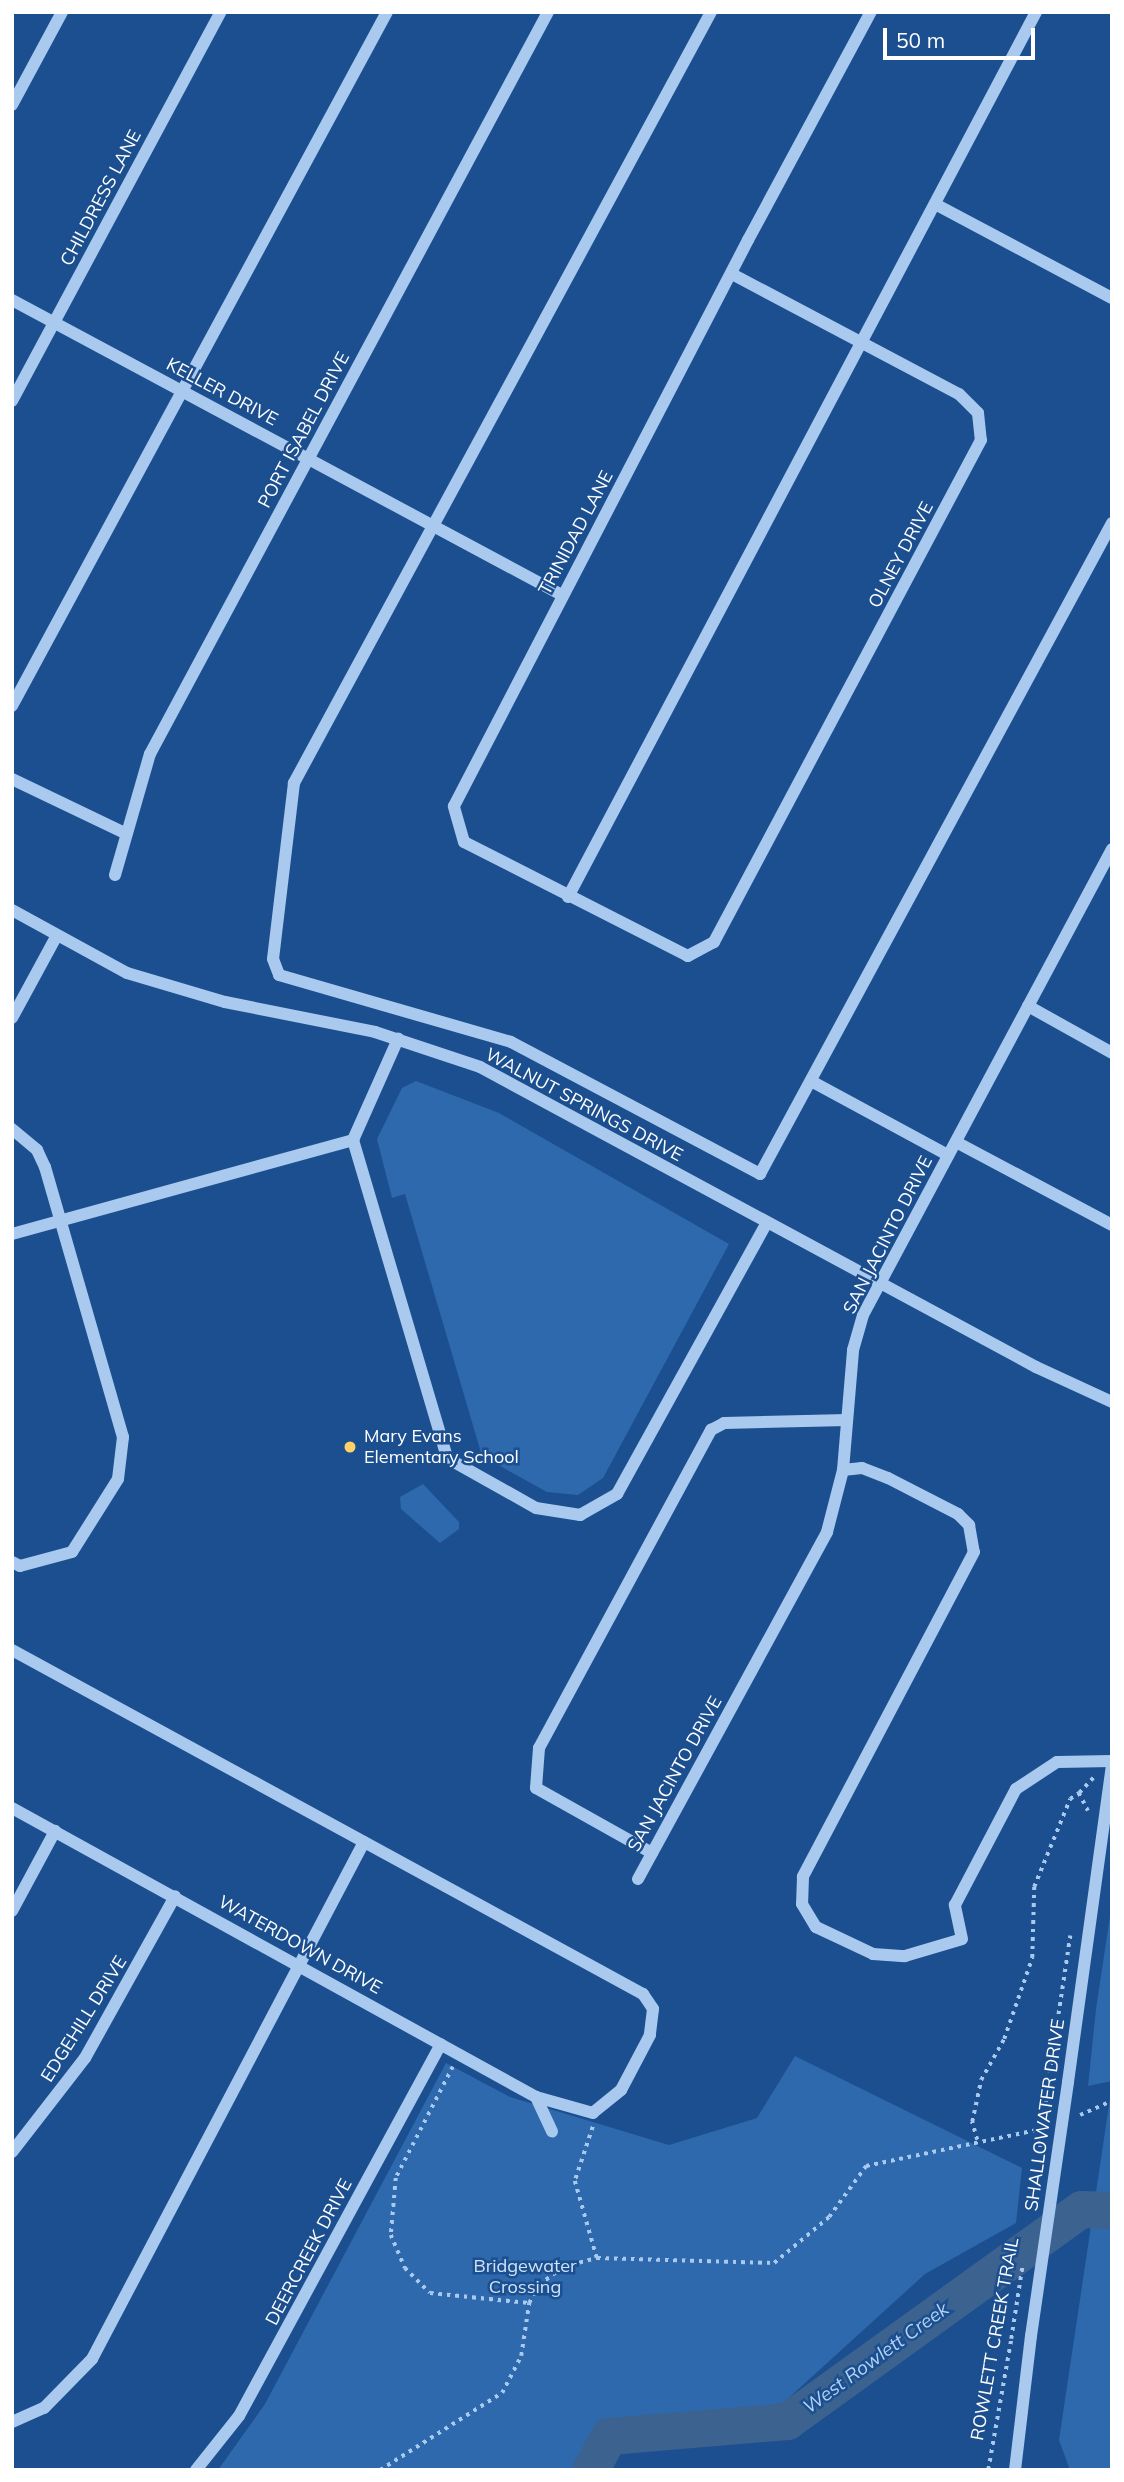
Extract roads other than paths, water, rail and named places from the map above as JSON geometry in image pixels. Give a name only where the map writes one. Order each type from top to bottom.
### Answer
[{"type":"street","points":[[12,105],[62,12]]},
{"type":"street","name":"CHILDRESS LANE","points":[[12,401],[221,12]]},
{"type":"street","points":[[12,706],[387,12]]},
{"type":"street","name":"PORT ISABEL DRIVE","points":[[115,875],[150,754],[548,12]]},
{"type":"street","points":[[711,12],[295,783],[274,960],[279,975],[511,1042],[760,1174],[1112,523]]},
{"type":"street","name":"TRINIDAD LANE","points":[[698,954],[669,951],[464,842],[453,819],[458,794],[871,12]]},
{"type":"street","points":[[568,897],[1036,12]]},
{"type":"street","points":[[935,204],[1112,298]]},
{"type":"street","name":"OLNEY DRIVE","points":[[698,954],[714,942],[981,440],[970,402],[732,274]]},
{"type":"street","name":"KELLER DRIVE","points":[[12,300],[562,596]]},
{"type":"street","points":[[12,779],[127,834]]},
{"type":"street","name":"SAN JACINTO DRIVE","points":[[638,1879],[827,1532],[844,1470],[853,1350],[879,1284],[1112,849]]},
{"type":"street","name":"WALNUT SPRINGS DRIVE","points":[[12,910],[127,973],[225,1002],[398,1039],[480,1066],[766,1224],[1112,1402]]},
{"type":"street","points":[[12,1018],[57,934]]},
{"type":"street","points":[[1028,1006],[1112,1053]]},
{"type":"street","points":[[398,1039],[352,1140],[447,1458],[559,1515],[580,1515],[617,1494],[766,1224]]},
{"type":"street","points":[[811,1081],[948,1155]]},
{"type":"street","points":[[12,1129],[37,1150],[123,1437],[118,1479],[72,1552],[20,1566],[12,1562]]},
{"type":"street","points":[[12,1234],[352,1140]]},
{"type":"street","points":[[956,1142],[1112,1225]]},
{"type":"street","points":[[652,1853],[536,1788],[539,1748],[711,1430],[724,1423],[847,1420]]},
{"type":"street","points":[[844,1470],[888,1478],[958,1514],[970,1525],[974,1552],[803,1877],[802,1904],[816,1927],[873,1954],[905,1956],[962,1939],[955,1905],[1016,1789],[1057,1762],[1112,1763]]},
{"type":"street","points":[[12,1650],[364,1842],[92,2359],[44,2408],[12,2422]]},
{"type":"street","name":"SHALLOWATER DRIVE","points":[[1015,2470],[1031,2336],[1112,1763]]},
{"type":"street","name":"WATERDOWN DRIVE","points":[[12,1808],[537,2097],[593,2113],[621,2090],[650,2035],[653,2009],[643,1994],[364,1842]]},
{"type":"street","points":[[12,1911],[55,1831]]},
{"type":"street","name":"EDGEHILL DRIVE","points":[[12,2152],[85,2058],[175,1896]]},
{"type":"street","name":"DEERCREEK DRIVE","points":[[196,2470],[246,2404],[441,2044]]},
{"type":"street","points":[[537,2097],[552,2131]]},
{"type":"waterway","name":"West Rowlett Creek","points":[[590,2470],[609,2436],[787,2421],[1081,2209],[1112,2210]]},
{"type":"place","name":"Mary Evans Elementary School","points":[[350,1447]]},
{"type":"park label","name":"Bridgewater Crossing","points":[[525,2277]]}]
